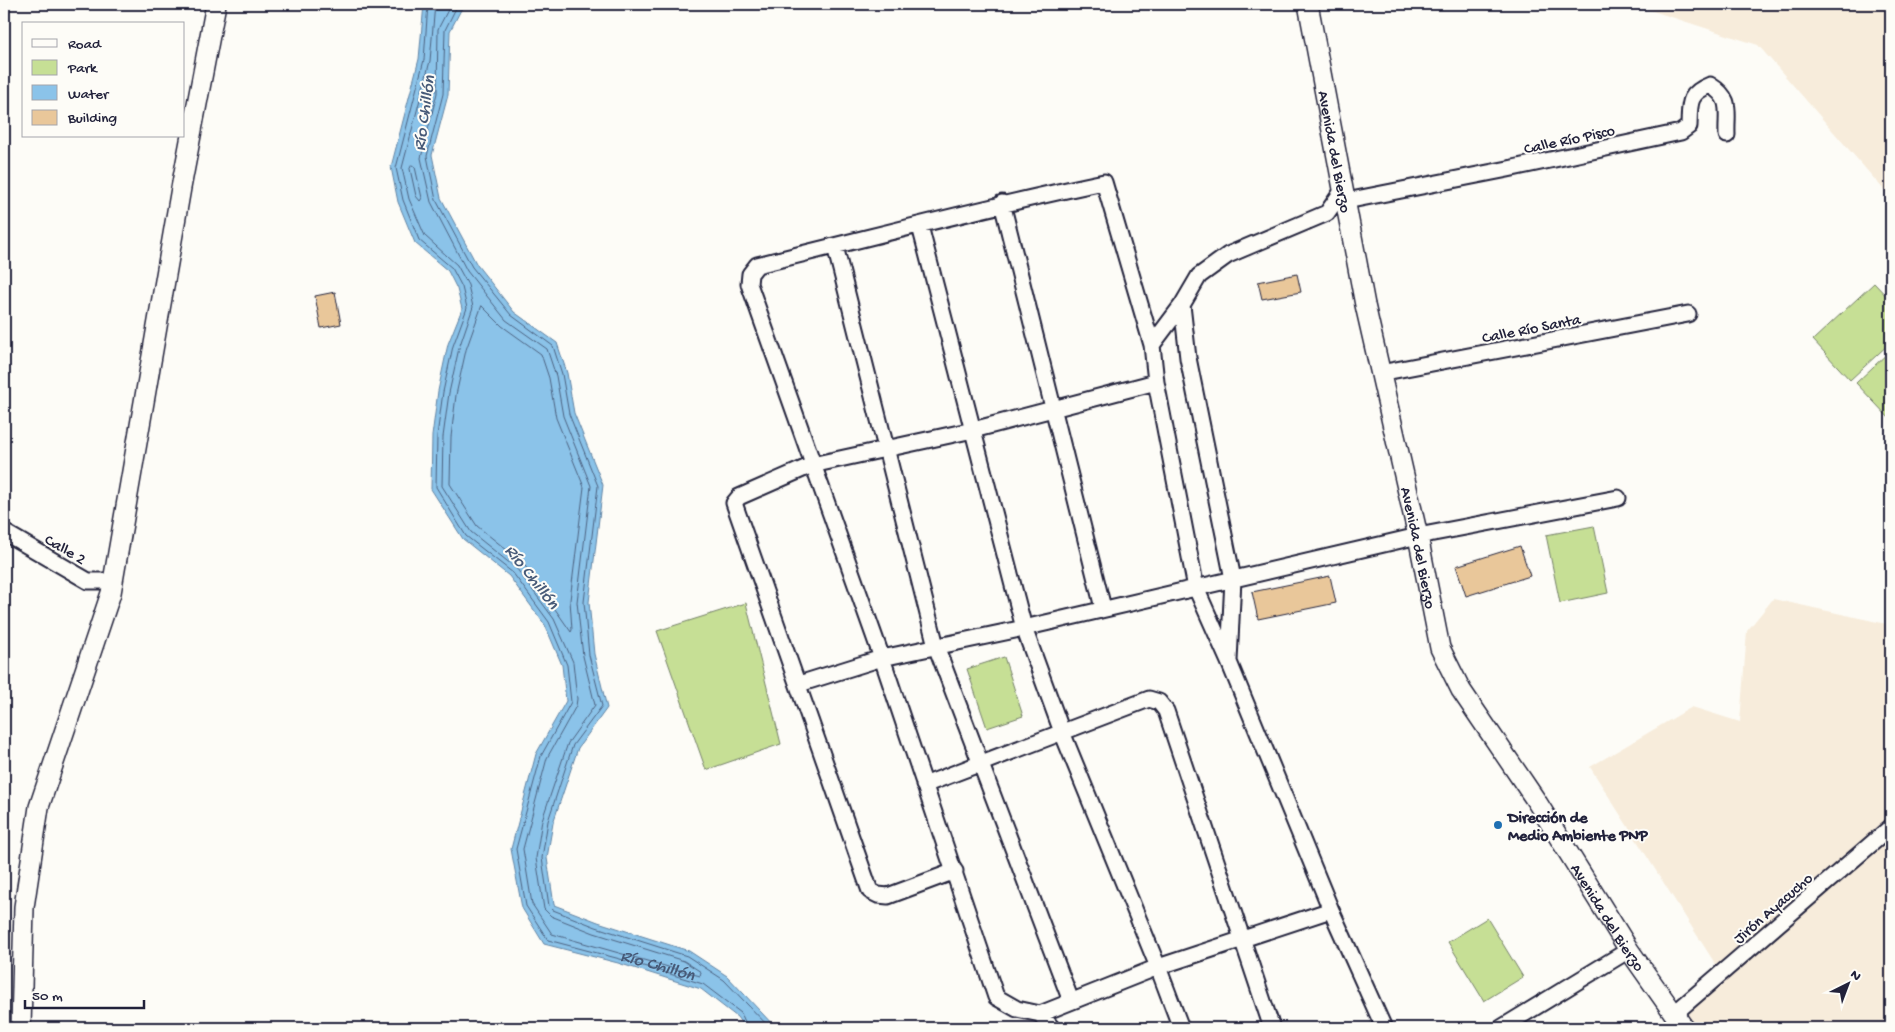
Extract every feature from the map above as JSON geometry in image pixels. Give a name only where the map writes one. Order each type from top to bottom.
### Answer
[{"type":"street","points":[[21,1028],[24,907],[39,807],[111,593],[181,188],[216,4]]},
{"type":"street","name":"Avenida del Bierzo","points":[[1308,4],[1380,373],[1418,536],[1440,648],[1461,690],[1536,800],[1630,950],[1679,1021]]},
{"type":"street","name":"Calle Río Pisco","points":[[1344,195],[1508,169],[1681,132],[1689,126],[1690,101],[1696,90],[1710,85],[1720,91],[1726,99],[1726,135]]},
{"type":"street","points":[[1331,910],[1158,967],[1040,1014],[1017,1009],[996,997],[882,658],[749,284],[750,274],[757,265],[920,226],[1002,203],[1104,182],[1152,345],[1156,382],[1196,588],[1229,662],[1331,910],[1384,1028]]},
{"type":"street","points":[[1152,345],[1182,305],[1199,276],[1228,255],[1327,213],[1344,195]]},
{"type":"street","points":[[1002,203],[1103,608]]},
{"type":"street","points":[[920,226],[1024,628],[1062,732],[1181,1028]]},
{"type":"street","points":[[835,246],[936,646],[979,764],[1071,1001]]},
{"type":"street","points":[[1182,305],[1188,358],[1233,580],[1229,662]]},
{"type":"street","name":"Calle Río Santa","points":[[1380,373],[1688,314]]},
{"type":"street","points":[[955,871],[888,896],[878,896],[870,891],[734,503],[739,497],[812,465],[974,430],[1156,382]]},
{"type":"street","points":[[799,684],[882,658],[1024,628],[1103,608],[1233,580],[1418,536],[1618,498]]},
{"type":"street","name":"Calle 2","points":[[4,532],[88,581],[113,581]]},
{"type":"street","points":[[924,785],[1149,699],[1159,702],[1166,712],[1272,1028]]},
{"type":"street","name":"Jirón Ayacucho","points":[[1679,1021],[1891,827]]},
{"type":"street","points":[[1501,1028],[1630,950]]},
{"type":"street","points":[[1040,1014],[1052,1028]]},
{"type":"shaded area","points":[[1631,4],[1891,4],[1891,198],[1758,45]]},
{"type":"shaded area","points":[[1773,599],[1891,625],[1891,1028],[1668,1028],[1663,1020],[1716,965],[1590,767],[1692,707],[1740,722],[1747,631]]},
{"type":"green space","points":[[1874,283],[1891,301],[1891,342],[1850,380],[1813,340]]},
{"type":"green space","points":[[1891,350],[1891,420],[1856,383]]},
{"type":"green space","points":[[1594,526],[1608,593],[1560,603],[1546,535]]},
{"type":"green space","points":[[746,603],[781,744],[706,770],[657,631]]},
{"type":"green space","points":[[1004,657],[1023,716],[987,728],[967,669]]},
{"type":"green space","points":[[1487,918],[1523,977],[1484,1001],[1448,942]]},
{"type":"water","name":"Río Chillón","points":[[424,4],[464,4],[450,31],[448,95],[432,155],[441,198],[477,265],[514,312],[557,343],[567,373],[574,413],[603,485],[589,602],[594,654],[607,708],[578,748],[553,823],[547,858],[554,905],[598,922],[689,951],[727,976],[776,1028],[745,1028],[737,1017],[701,989],[618,963],[544,944],[522,908],[511,849],[536,754],[566,701],[562,665],[545,625],[509,576],[463,539],[431,489],[432,436],[438,391],[448,344],[462,309],[457,289],[448,271],[415,243],[398,202],[391,167],[419,59]]},
{"type":"building","points":[[1297,274],[1301,292],[1262,299],[1258,282]]},
{"type":"building","points":[[335,292],[341,324],[321,328],[315,296]]},
{"type":"building","points":[[1520,546],[1530,576],[1466,596],[1456,566]]},
{"type":"building","points":[[1330,576],[1336,603],[1258,619],[1252,592]]},
{"type":"place","name":"Dirección de Medio Ambiente PNP","points":[[1498,825]]}]
